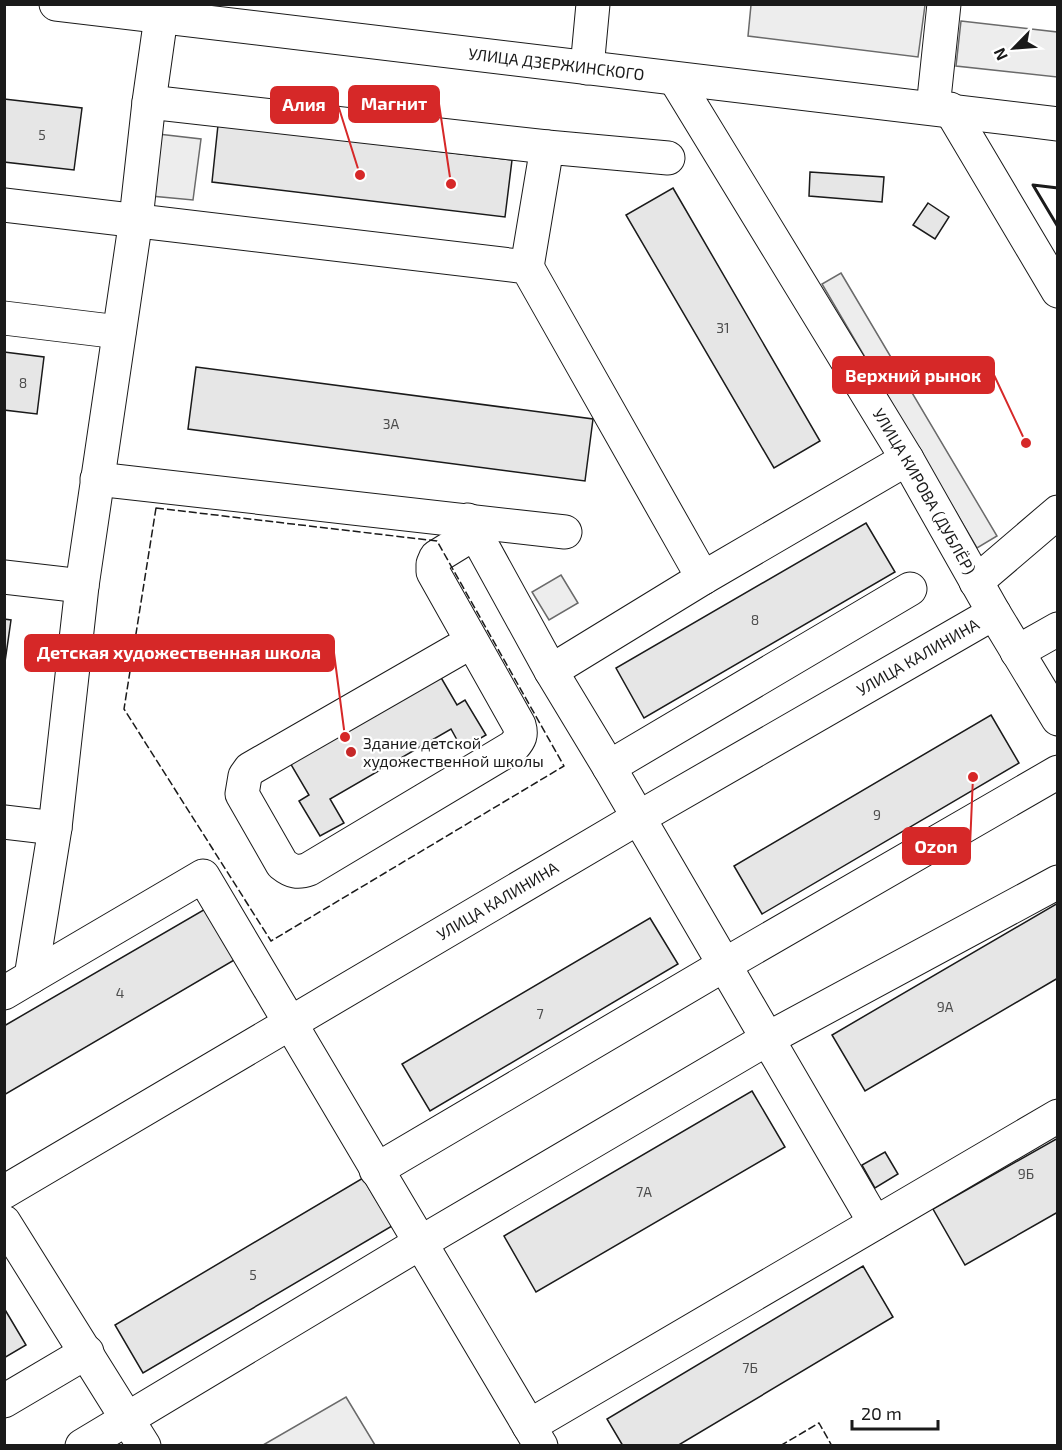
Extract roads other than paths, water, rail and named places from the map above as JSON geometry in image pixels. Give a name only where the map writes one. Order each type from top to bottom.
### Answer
[{"type":"street","name":"УЛИЦА ДЗЕРЖИНСКОГО","points":[[56,4],[1058,124]]},
{"type":"street","points":[[587,68],[593,4]]},
{"type":"street","points":[[944,4],[941,109],[1058,291]]},
{"type":"street","points":[[18,985],[55,828],[82,586],[136,219],[148,102],[161,17]]},
{"type":"street","name":"УЛИЦА КИРОВА (ДУБЛЁР)","points":[[675,79],[907,459],[994,613],[1058,719]]},
{"type":"street","points":[[148,102],[547,147],[668,158]]},
{"type":"street","points":[[547,147],[527,267],[703,578]]},
{"type":"street","points":[[4,205],[527,267]]},
{"type":"street","points":[[4,318],[119,332]]},
{"type":"street","points":[[551,671],[703,578],[907,459]]},
{"type":"street","points":[[97,479],[471,526],[565,532]]},
{"type":"street","points":[[976,582],[1058,512]]},
{"type":"street","points":[[471,526],[436,557],[433,572],[519,725],[522,733],[519,740],[513,747],[309,869],[300,872],[290,871],[282,864],[242,794],[244,776],[250,769],[471,642]]},
{"type":"street","points":[[471,526],[551,671],[875,1223]]},
{"type":"street","points":[[4,577],[82,586]]},
{"type":"street","points":[[609,767],[910,589]]},
{"type":"street","name":"УЛИЦА КАЛИНИНА","points":[[4,1192],[638,818],[994,613]]},
{"type":"street","points":[[1017,652],[1058,629]]},
{"type":"street","points":[[376,1170],[1058,772]]},
{"type":"street","points":[[4,822],[55,828]]},
{"type":"street","points":[[18,985],[203,876],[535,1436],[875,1223],[1058,1116]]},
{"type":"street","points":[[82,1446],[420,1243],[767,1039],[1058,882]]},
{"type":"street","points":[[4,1222],[144,1446]]},
{"type":"street","points":[[4,1401],[87,1352]]},
{"type":"place","name":"Алия","points":[[360,175]]},
{"type":"place","name":"Магнит","points":[[451,184]]},
{"type":"place","name":"Верхний рынок","points":[[1026,443]]},
{"type":"place","name":"Детская художественная школа","points":[[345,737]]},
{"type":"place","name":"Здание детской художественной школы","points":[[351,752]]},
{"type":"place","name":"Ozon","points":[[973,777]]}]
